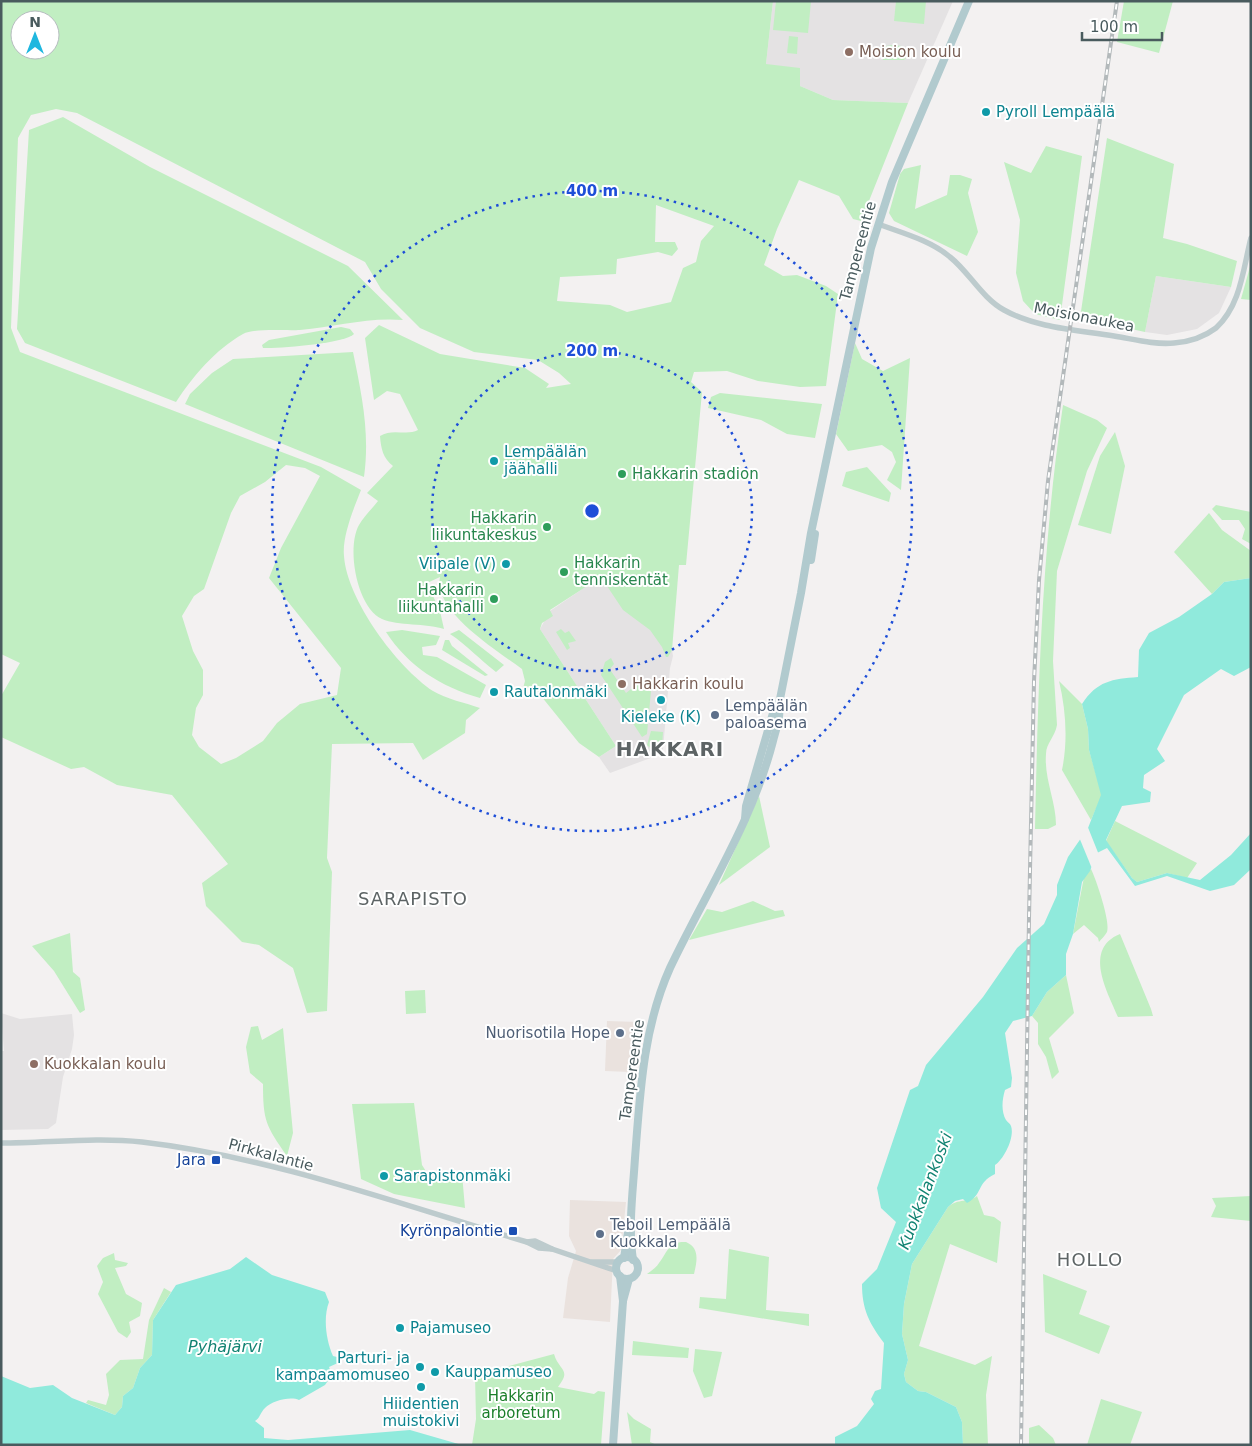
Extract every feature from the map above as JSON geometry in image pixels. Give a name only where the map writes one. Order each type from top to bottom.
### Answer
[{"type":"main road","name":"Tampereentie","points":[[633,1260],[630,1226],[640,1096],[653,1021],[670,968],[752,808],[767,762],[780,714],[779,704],[811,533],[864,272],[892,182],[970,1]]},
{"type":"main road","name":"Tampereentie","points":[[621,1260],[630,1226]]},
{"type":"main road","points":[[613,1445],[624,1301],[629,1279],[635,1275],[638,1269],[633,1260],[621,1260],[618,1274],[624,1301]]},
{"type":"main road","points":[[618,1274],[629,1279]]},
{"type":"street","name":"Moisionaukea","points":[[878,224],[936,247],[951,257],[996,306],[1014,315],[1043,324],[1147,342],[1172,344],[1204,335],[1224,318],[1234,302],[1239,289],[1251,238]]},
{"type":"street","name":"Pirkkalantie","points":[[1,1143],[112,1141],[165,1145],[212,1153],[283,1170],[527,1242],[539,1248],[552,1249],[592,1262],[618,1274]]},
{"type":"street","name":"Pirkkalantie","points":[[592,1262],[621,1260]]},
{"type":"shaded area","name":"Moision koulu","points":[[773,1],[953,1],[908,103],[833,100],[800,86],[766,64]]},
{"type":"shaded area","points":[[1156,276],[1231,287],[1219,313],[1197,329],[1167,335],[1145,332]]},
{"type":"shaded area","name":"Hakkarin koulu","points":[[609,571],[672,650],[673,656],[670,668],[663,749],[656,756],[610,773],[599,757],[616,746],[540,629],[550,611]]},
{"type":"shaded area","name":"Kuokkalan koulu","points":[[1,1013],[20,1019],[72,1014],[74,1035],[72,1049],[63,1077],[56,1123],[48,1129],[1,1130],[1,1051],[4,1051]]},
{"type":"shaded area","points":[[607,1021],[638,1022],[630,1072],[605,1071]]},
{"type":"shaded area","points":[[570,1200],[626,1202],[621,1250],[613,1259],[610,1322],[563,1318],[568,1278],[576,1251],[569,1236]]},
{"type":"green space","points":[[1,1],[773,1],[766,64],[800,68],[800,86],[833,100],[908,103],[861,221],[853,219],[839,196],[799,180],[777,229],[764,265],[783,276],[797,275],[826,286],[838,294],[826,386],[800,387],[758,381],[727,371],[694,372],[691,382],[702,392],[686,565],[679,565],[672,650],[668,657],[666,657],[662,647],[650,630],[623,610],[601,577],[550,610],[553,616],[542,623],[540,629],[616,746],[599,757],[579,743],[537,691],[521,696],[525,681],[522,669],[469,629],[457,617],[446,604],[441,590],[440,577],[427,583],[440,611],[444,629],[396,623],[382,619],[373,613],[366,603],[360,590],[354,562],[355,535],[363,519],[378,501],[367,493],[393,466],[383,453],[380,436],[389,433],[414,432],[418,430],[400,394],[387,391],[374,400],[365,338],[379,325],[440,354],[525,368],[549,384],[546,388],[571,384],[559,373],[538,360],[474,352],[420,328],[381,289],[365,262],[77,113],[56,109],[31,115],[18,138],[11,328],[20,352],[321,467],[361,490],[347,531],[344,556],[347,573],[364,612],[390,649],[419,680],[438,694],[480,708],[466,720],[465,733],[423,760],[413,743],[332,744],[327,858],[332,872],[327,1011],[307,1013],[293,968],[259,945],[242,942],[206,906],[202,883],[228,864],[172,795],[117,785],[84,767],[71,769],[1,737],[1,696],[20,663],[1,654]],"holes":[[[656,205],[714,226],[701,241],[696,262],[683,268],[671,302],[627,312],[610,305],[557,301],[560,277],[616,274],[617,259],[658,252],[672,256],[678,249],[675,242],[655,242]],[[286,465],[305,468],[320,476],[281,548],[269,578],[341,668],[337,695],[300,704],[277,723],[263,741],[236,758],[221,764],[199,747],[192,735],[196,708],[203,695],[203,670],[193,651],[182,616],[194,596],[204,589],[231,513],[240,496],[265,482]]]},
{"type":"green space","points":[[776,1],[811,1],[808,33],[773,30]]},
{"type":"green space","points":[[896,1],[926,1],[924,24],[894,21]]},
{"type":"green space","points":[[1124,1],[1173,1],[1159,53],[1117,42]]},
{"type":"green space","points":[[789,36],[798,37],[797,54],[787,53]]},
{"type":"green space","points":[[886,46],[902,46],[907,51],[907,57],[904,60],[883,60],[881,51]]},
{"type":"green space","points":[[63,117],[150,167],[348,266],[403,320],[364,321],[313,329],[248,332],[233,340],[214,356],[197,373],[176,402],[25,343],[17,329],[29,130]]},
{"type":"green space","points":[[1107,138],[1174,164],[1163,238],[1237,261],[1231,287],[1156,276],[1145,332],[1080,318]]},
{"type":"green space","points":[[1046,146],[1082,156],[1060,320],[1035,314],[1023,301],[1016,273],[1020,220],[1004,162],[1031,173]]},
{"type":"green space","points":[[921,165],[915,209],[947,195],[950,175],[960,175],[972,179],[968,193],[978,232],[967,256],[894,221],[889,213],[900,174],[904,169]]},
{"type":"green space","points":[[1251,263],[1251,300],[1241,299]]},
{"type":"green space","points":[[341,327],[350,329],[354,334],[339,340],[311,345],[263,348],[262,345],[269,340]]},
{"type":"green space","points":[[855,343],[862,359],[883,371],[910,358],[901,490],[887,480],[896,462],[892,452],[882,445],[848,451],[836,434]]},
{"type":"green space","points":[[353,352],[366,430],[364,477],[185,404],[190,394],[212,373],[233,359]]},
{"type":"green space","points":[[720,393],[822,404],[815,438],[787,434],[761,420],[708,408],[711,397]]},
{"type":"green space","points":[[1063,405],[1097,420],[1107,428],[1087,471],[1057,571],[1053,661],[1057,725],[1046,750],[1048,781],[1056,825],[1048,829],[1035,829],[1042,617],[1050,511]]},
{"type":"green space","points":[[1115,432],[1125,466],[1111,534],[1078,525],[1100,456]]},
{"type":"green space","points":[[867,467],[891,493],[889,502],[842,486],[846,472]]},
{"type":"green space","points":[[1216,505],[1251,512],[1251,544],[1242,539],[1245,529],[1239,520],[1222,520],[1212,509]]},
{"type":"green space","points":[[1209,513],[1222,530],[1251,551],[1251,578],[1224,582],[1212,594],[1174,552]]},
{"type":"green space","points":[[561,629],[565,633],[569,631],[576,641],[568,643],[570,648],[567,650],[556,632]]},
{"type":"green space","points":[[402,630],[440,636],[436,645],[422,647],[423,655],[437,657],[486,685],[480,698],[452,688],[415,665],[404,655],[386,632]]},
{"type":"green space","points":[[459,630],[504,665],[496,672],[450,634]]},
{"type":"green space","points":[[445,640],[449,640],[452,646],[488,675],[485,676],[442,650]]},
{"type":"green space","points":[[611,658],[614,664],[609,670],[626,693],[639,683],[639,680],[646,690],[651,691],[647,734],[642,737],[601,675],[605,662]]},
{"type":"green space","points":[[1059,681],[1082,704],[1088,729],[1089,750],[1102,795],[1091,820],[1062,770],[1065,726]]},
{"type":"green space","points":[[651,731],[663,732],[662,746],[656,753],[647,745]]},
{"type":"green space","points":[[759,796],[770,847],[719,885]]},
{"type":"green space","points":[[1115,821],[1197,863],[1187,878],[1167,873],[1137,882],[1132,878],[1106,841]]},
{"type":"green space","points":[[1091,869],[1105,911],[1108,927],[1107,932],[1099,942],[1098,938],[1084,925],[1073,934],[1084,877]]},
{"type":"green space","points":[[753,901],[775,911],[783,910],[785,916],[689,940],[707,909],[722,912]]},
{"type":"green space","points":[[70,933],[73,972],[80,978],[85,1010],[80,1013],[54,971],[32,946]]},
{"type":"green space","points":[[1120,934],[1153,1016],[1118,1017],[1108,995],[1100,960],[1103,950],[1109,941]]},
{"type":"green space","points":[[1066,975],[1074,1013],[1049,1038],[1059,1072],[1052,1079],[1046,1057],[1038,1044],[1038,1023],[1032,1016],[1047,992]]},
{"type":"green space","points":[[425,990],[426,1013],[406,1014],[405,991]]},
{"type":"green space","points":[[258,1026],[262,1040],[283,1028],[293,1133],[287,1156],[267,1123],[263,1084],[250,1073],[246,1047],[251,1027]]},
{"type":"green space","points":[[414,1103],[422,1165],[429,1176],[462,1174],[465,1208],[394,1194],[361,1179],[352,1104]]},
{"type":"green space","points":[[977,1196],[984,1215],[994,1217],[1001,1222],[997,1263],[950,1244],[919,1346],[975,1365],[992,1356],[986,1395],[988,1445],[963,1445],[962,1422],[956,1407],[926,1392],[918,1391],[906,1382],[904,1374],[908,1360],[902,1334],[904,1304],[912,1264],[948,1207],[956,1202]]},
{"type":"green space","points":[[1251,1196],[1251,1221],[1211,1217],[1216,1206],[1212,1198]]},
{"type":"green space","points":[[686,1242],[694,1248],[696,1255],[694,1274],[647,1274],[656,1266],[672,1245]]},
{"type":"green space","points":[[729,1249],[769,1257],[766,1310],[809,1314],[809,1326],[699,1308],[700,1297],[726,1299]]},
{"type":"green space","points":[[114,1253],[115,1260],[128,1263],[126,1266],[115,1268],[126,1294],[142,1303],[140,1316],[129,1322],[131,1332],[127,1338],[118,1332],[98,1294],[103,1282],[97,1266],[103,1258]]},
{"type":"green space","points":[[1043,1274],[1087,1291],[1079,1314],[1110,1326],[1099,1354],[1045,1332]]},
{"type":"green space","points":[[164,1288],[171,1292],[153,1320],[152,1355],[140,1368],[133,1388],[123,1396],[122,1407],[115,1415],[86,1403],[88,1400],[106,1405],[109,1395],[106,1374],[120,1360],[143,1359],[149,1320]]},
{"type":"green space","points":[[633,1341],[689,1348],[688,1358],[632,1355]]},
{"type":"green space","points":[[695,1349],[722,1352],[712,1396],[704,1398],[693,1371]]},
{"type":"green space","name":"Hakkarin arboretum","points":[[554,1354],[564,1373],[564,1377],[558,1387],[594,1394],[598,1391],[605,1392],[601,1445],[472,1445],[476,1419],[475,1375]]},
{"type":"green space","points":[[1101,1399],[1142,1412],[1130,1445],[1087,1445]]},
{"type":"green space","points":[[627,1412],[634,1419],[651,1429],[650,1442],[657,1445],[632,1445]]},
{"type":"green space","points":[[1039,1425],[1053,1438],[1056,1445],[1029,1445],[1029,1428]]},
{"type":"water","name":"Kuokkalankoski","points":[[1251,578],[1251,667],[1234,676],[1221,669],[1184,695],[1157,749],[1165,761],[1144,775],[1143,788],[1151,792],[1150,802],[1122,806],[1106,840],[1132,878],[1137,882],[1167,873],[1200,880],[1231,855],[1251,833],[1251,869],[1234,885],[1210,891],[1167,876],[1135,886],[1107,848],[1097,853],[1090,871],[1082,882],[1073,934],[1066,954],[1066,975],[1047,992],[1032,1016],[1013,1021],[1005,1033],[1012,1078],[1011,1087],[1005,1090],[1003,1102],[1004,1117],[1011,1125],[1012,1131],[1008,1147],[1002,1158],[995,1165],[995,1174],[985,1181],[972,1200],[967,1203],[963,1199],[955,1201],[948,1207],[912,1264],[904,1304],[902,1334],[908,1360],[904,1374],[906,1382],[918,1391],[926,1392],[956,1407],[962,1422],[963,1445],[835,1445],[835,1437],[857,1426],[874,1404],[871,1399],[875,1391],[881,1389],[884,1343],[867,1315],[863,1301],[862,1284],[877,1269],[896,1222],[881,1208],[877,1188],[910,1090],[918,1086],[926,1065],[983,997],[1017,948],[1044,924],[1057,895],[1057,885],[1068,857],[1088,828],[1101,795],[1089,750],[1088,729],[1082,704],[1093,690],[1099,686],[1113,680],[1138,677],[1139,650],[1149,633],[1179,617],[1212,594],[1224,582]]},
{"type":"water","name":"Pyhäjärvi","points":[[246,1257],[272,1275],[325,1292],[329,1302],[326,1315],[327,1336],[333,1356],[337,1357],[340,1362],[329,1367],[332,1375],[325,1385],[299,1400],[281,1400],[265,1408],[255,1421],[264,1428],[264,1438],[288,1440],[410,1430],[462,1445],[1,1445],[1,1376],[30,1388],[53,1385],[72,1398],[115,1415],[122,1407],[123,1396],[133,1388],[140,1368],[152,1355],[153,1320],[176,1285],[230,1269]]},
{"type":"pier","points":[[1087,825],[1099,855],[1093,871],[1079,837]]},
{"type":"railway","points":[[1021,1445],[1029,918],[1034,681],[1039,580],[1048,481],[1117,1]]},
{"type":"place","name":"Moision koulu","points":[[849,52]]},
{"type":"place","name":"Pyroll Lempäälä","points":[[986,112]]},
{"type":"place","name":"Lempäälän jäähalli","points":[[494,461]]},
{"type":"place","name":"Hakkarin stadion","points":[[622,474]]},
{"type":"place","name":"Hakkarin liikuntakeskus","points":[[547,527]]},
{"type":"place","name":"Viipale (V)","points":[[506,564]]},
{"type":"place","name":"Hakkarin tenniskentät","points":[[564,572]]},
{"type":"place","name":"Hakkarin liikuntahalli","points":[[494,599]]},
{"type":"place","name":"Hakkarin koulu","points":[[622,684]]},
{"type":"place","name":"Rautalonmäki","points":[[494,692]]},
{"type":"place","name":"Kieleke (K)","points":[[661,700]]},
{"type":"place","name":"Lempäälän paloasema","points":[[715,715]]},
{"type":"place","name":"Nuorisotila Hope","points":[[620,1033]]},
{"type":"place","name":"Kuokkalan koulu","points":[[34,1064]]},
{"type":"place","name":"Jara","points":[[216,1160]]},
{"type":"place","name":"Sarapistonmäki","points":[[384,1176]]},
{"type":"place","name":"Kyrönpalontie","points":[[513,1231]]},
{"type":"place","name":"Teboil Lempäälä Kuokkala","points":[[600,1234]]},
{"type":"place","name":"Pajamuseo","points":[[400,1328]]},
{"type":"place","name":"Parturi- ja kampaamomuseo","points":[[420,1367]]},
{"type":"place","name":"Kauppamuseo","points":[[435,1372]]},
{"type":"place","name":"Hiidentien muistokivi","points":[[421,1387]]},
{"type":"district","name":"HAKKARI","points":[[670,749]]},
{"type":"district","name":"SARAPISTO","points":[[413,898]]},
{"type":"district","name":"HOLLO","points":[[1090,1259]]}]
